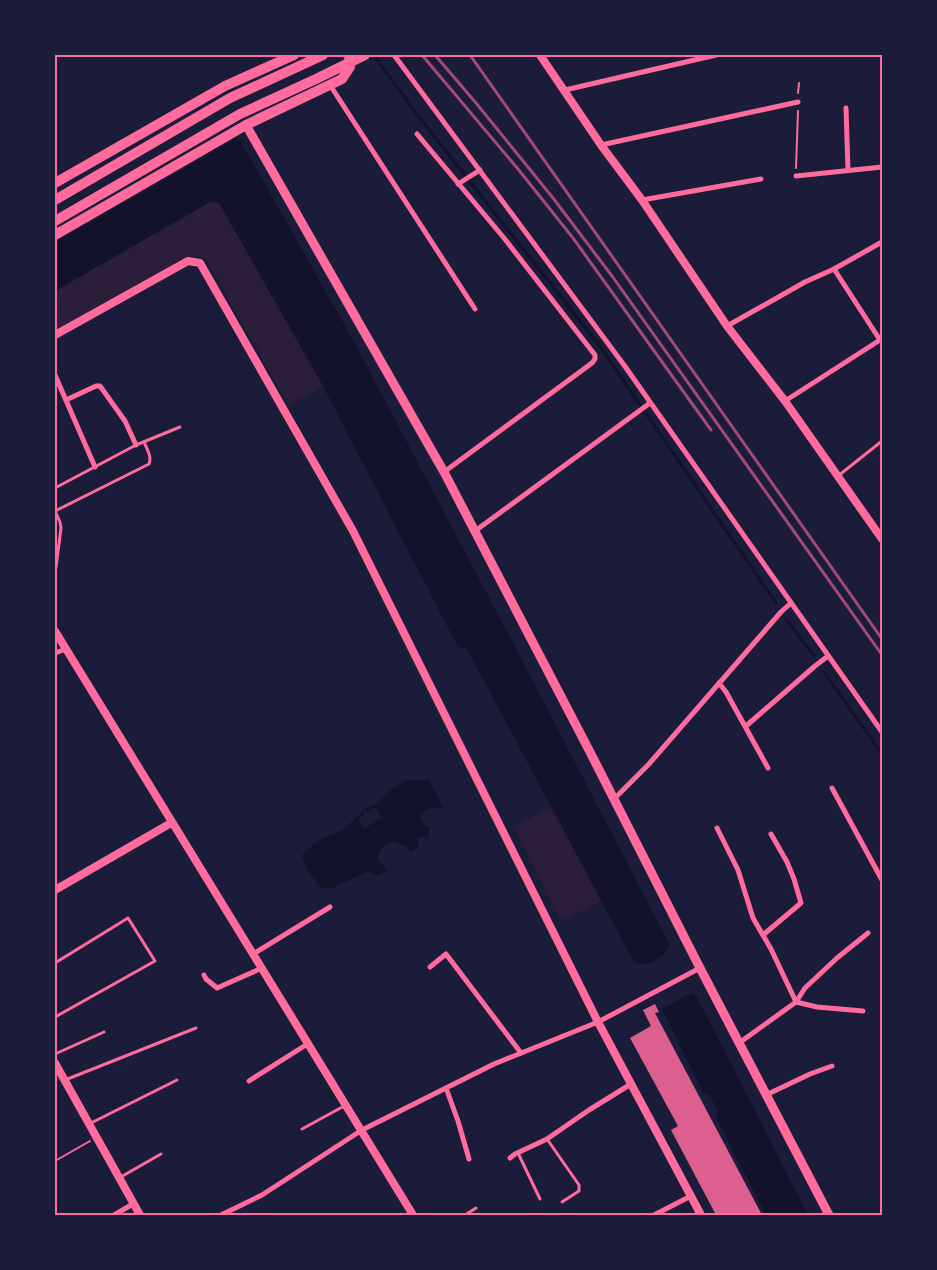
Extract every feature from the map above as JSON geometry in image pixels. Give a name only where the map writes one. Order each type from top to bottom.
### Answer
[{"type":"main road","points":[[55,183],[224,86],[294,55]]},
{"type":"main road","points":[[55,200],[230,98],[323,55]]},
{"type":"main road","points":[[55,236],[246,126],[342,79],[350,67],[349,55]]},
{"type":"main road","points":[[55,221],[240,114],[365,55]]},
{"type":"main road","points":[[246,126],[444,472],[828,1215]]},
{"type":"street","points":[[394,55],[480,170],[649,404],[882,732]]},
{"type":"street","points":[[540,55],[601,145],[642,200],[727,326],[785,401],[882,539]]},
{"type":"street","points":[[565,90],[716,55]]},
{"type":"street","points":[[330,85],[475,309]]},
{"type":"street","points":[[601,145],[798,102]]},
{"type":"street","points":[[846,108],[848,170]]},
{"type":"street","points":[[418,134],[461,182],[590,348],[595,359],[444,472]]},
{"type":"street","points":[[796,176],[882,168]]},
{"type":"street","points":[[461,182],[480,170]]},
{"type":"street","points":[[642,200],[761,179]]},
{"type":"street","points":[[727,326],[805,282],[834,270],[882,242]]},
{"type":"street","points":[[55,335],[188,261],[200,263],[352,531],[598,1022],[701,1215]]},
{"type":"street","points":[[785,401],[881,342],[834,270]]},
{"type":"street","points":[[55,375],[95,466]]},
{"type":"street","points":[[66,400],[96,386],[100,386],[125,421],[136,445]]},
{"type":"street","points":[[474,531],[649,404]]},
{"type":"street","points":[[614,799],[649,764],[781,612],[791,603]]},
{"type":"street","points":[[55,631],[413,1215]]},
{"type":"street","points":[[55,653],[66,649]]},
{"type":"street","points":[[746,726],[828,656]]},
{"type":"street","points":[[719,683],[746,726],[768,768]]},
{"type":"street","points":[[832,788],[882,880]]},
{"type":"street","points":[[55,890],[171,823]]},
{"type":"street","points":[[717,828],[738,870],[753,918],[771,949],[796,1002]]},
{"type":"street","points":[[763,934],[801,903],[787,862],[771,834]]},
{"type":"street","points":[[253,954],[330,908]]},
{"type":"street","points":[[738,1042],[796,1002],[805,988],[837,958],[868,933]]},
{"type":"street","points":[[430,967],[446,954],[521,1053]]},
{"type":"street","points":[[204,975],[217,988],[262,968]]},
{"type":"street","points":[[221,1215],[262,1195],[362,1130],[494,1064],[598,1022],[700,968]]},
{"type":"street","points":[[796,1002],[817,1007],[863,1011]]},
{"type":"street","points":[[249,1081],[308,1043]]},
{"type":"street","points":[[56,1065],[140,1215]]},
{"type":"street","points":[[766,1095],[810,1074],[832,1066]]},
{"type":"street","points":[[510,1158],[518,1152],[547,1139],[631,1084]]},
{"type":"street","points":[[446,1088],[469,1159]]},
{"type":"street","points":[[654,1215],[691,1196]]},
{"type":"street","points":[[114,1215],[133,1204]]},
{"type":"lane","points":[[55,488],[136,445],[180,427]]},
{"type":"lane","points":[[838,477],[882,441]]},
{"type":"lane","points":[[56,566],[61,528],[55,511],[149,464],[151,461],[144,442]]},
{"type":"lane","points":[[55,963],[128,918],[155,961],[55,1018]]},
{"type":"lane","points":[[65,1080],[196,1028]]},
{"type":"lane","points":[[55,1054],[104,1032]]},
{"type":"lane","points":[[89,1124],[177,1080]]},
{"type":"lane","points":[[302,1129],[346,1105]]},
{"type":"lane","points":[[547,1139],[579,1185],[579,1191],[562,1202]]},
{"type":"lane","points":[[518,1152],[540,1200]]},
{"type":"lane","points":[[118,1178],[161,1154]]},
{"type":"lane","points":[[465,1215],[476,1208]]},
{"type":"path","points":[[796,176],[799,82]]},
{"type":"path","points":[[55,1161],[96,1138]]},
{"type":"shaded area","points":[[236,139],[240,140],[353,340],[667,940],[669,945],[664,954],[654,961],[644,964],[634,962],[467,649],[458,647],[323,386],[219,203],[210,202],[55,291],[55,242]]},
{"type":"shaded area","points":[[210,202],[219,202],[323,386],[289,406],[207,261],[199,256],[187,257],[55,332],[55,291]]},
{"type":"shaded area","points":[[405,780],[429,780],[443,807],[428,809],[420,816],[425,826],[430,827],[428,838],[423,836],[418,839],[418,847],[410,852],[407,847],[394,841],[381,849],[377,859],[388,871],[376,876],[369,871],[331,889],[321,888],[308,871],[302,855],[318,841],[343,830],[363,811],[365,814],[358,819],[364,829],[382,817],[375,807],[367,813],[365,809],[378,803]]},
{"type":"shaded area","points":[[551,807],[602,901],[561,921],[514,827]]},
{"type":"shaded area","points":[[692,993],[697,997],[808,1215],[766,1215],[716,1117],[718,1111],[709,1094],[703,1092],[662,1009]]},
{"type":"building","points":[[655,1004],[659,1012],[655,1013],[762,1215],[716,1215],[671,1130],[678,1126],[630,1038],[651,1026],[643,1010]]},
{"type":"waterway","points":[[374,55],[415,112],[599,345],[776,603]]},
{"type":"waterway","points":[[786,619],[814,656]]},
{"type":"waterway","points":[[824,672],[882,754]]},
{"type":"railway","points":[[422,55],[573,238],[711,430]]},
{"type":"railway","points":[[435,55],[553,198],[612,276],[882,655]]},
{"type":"railway","points":[[470,55],[882,639]]}]
